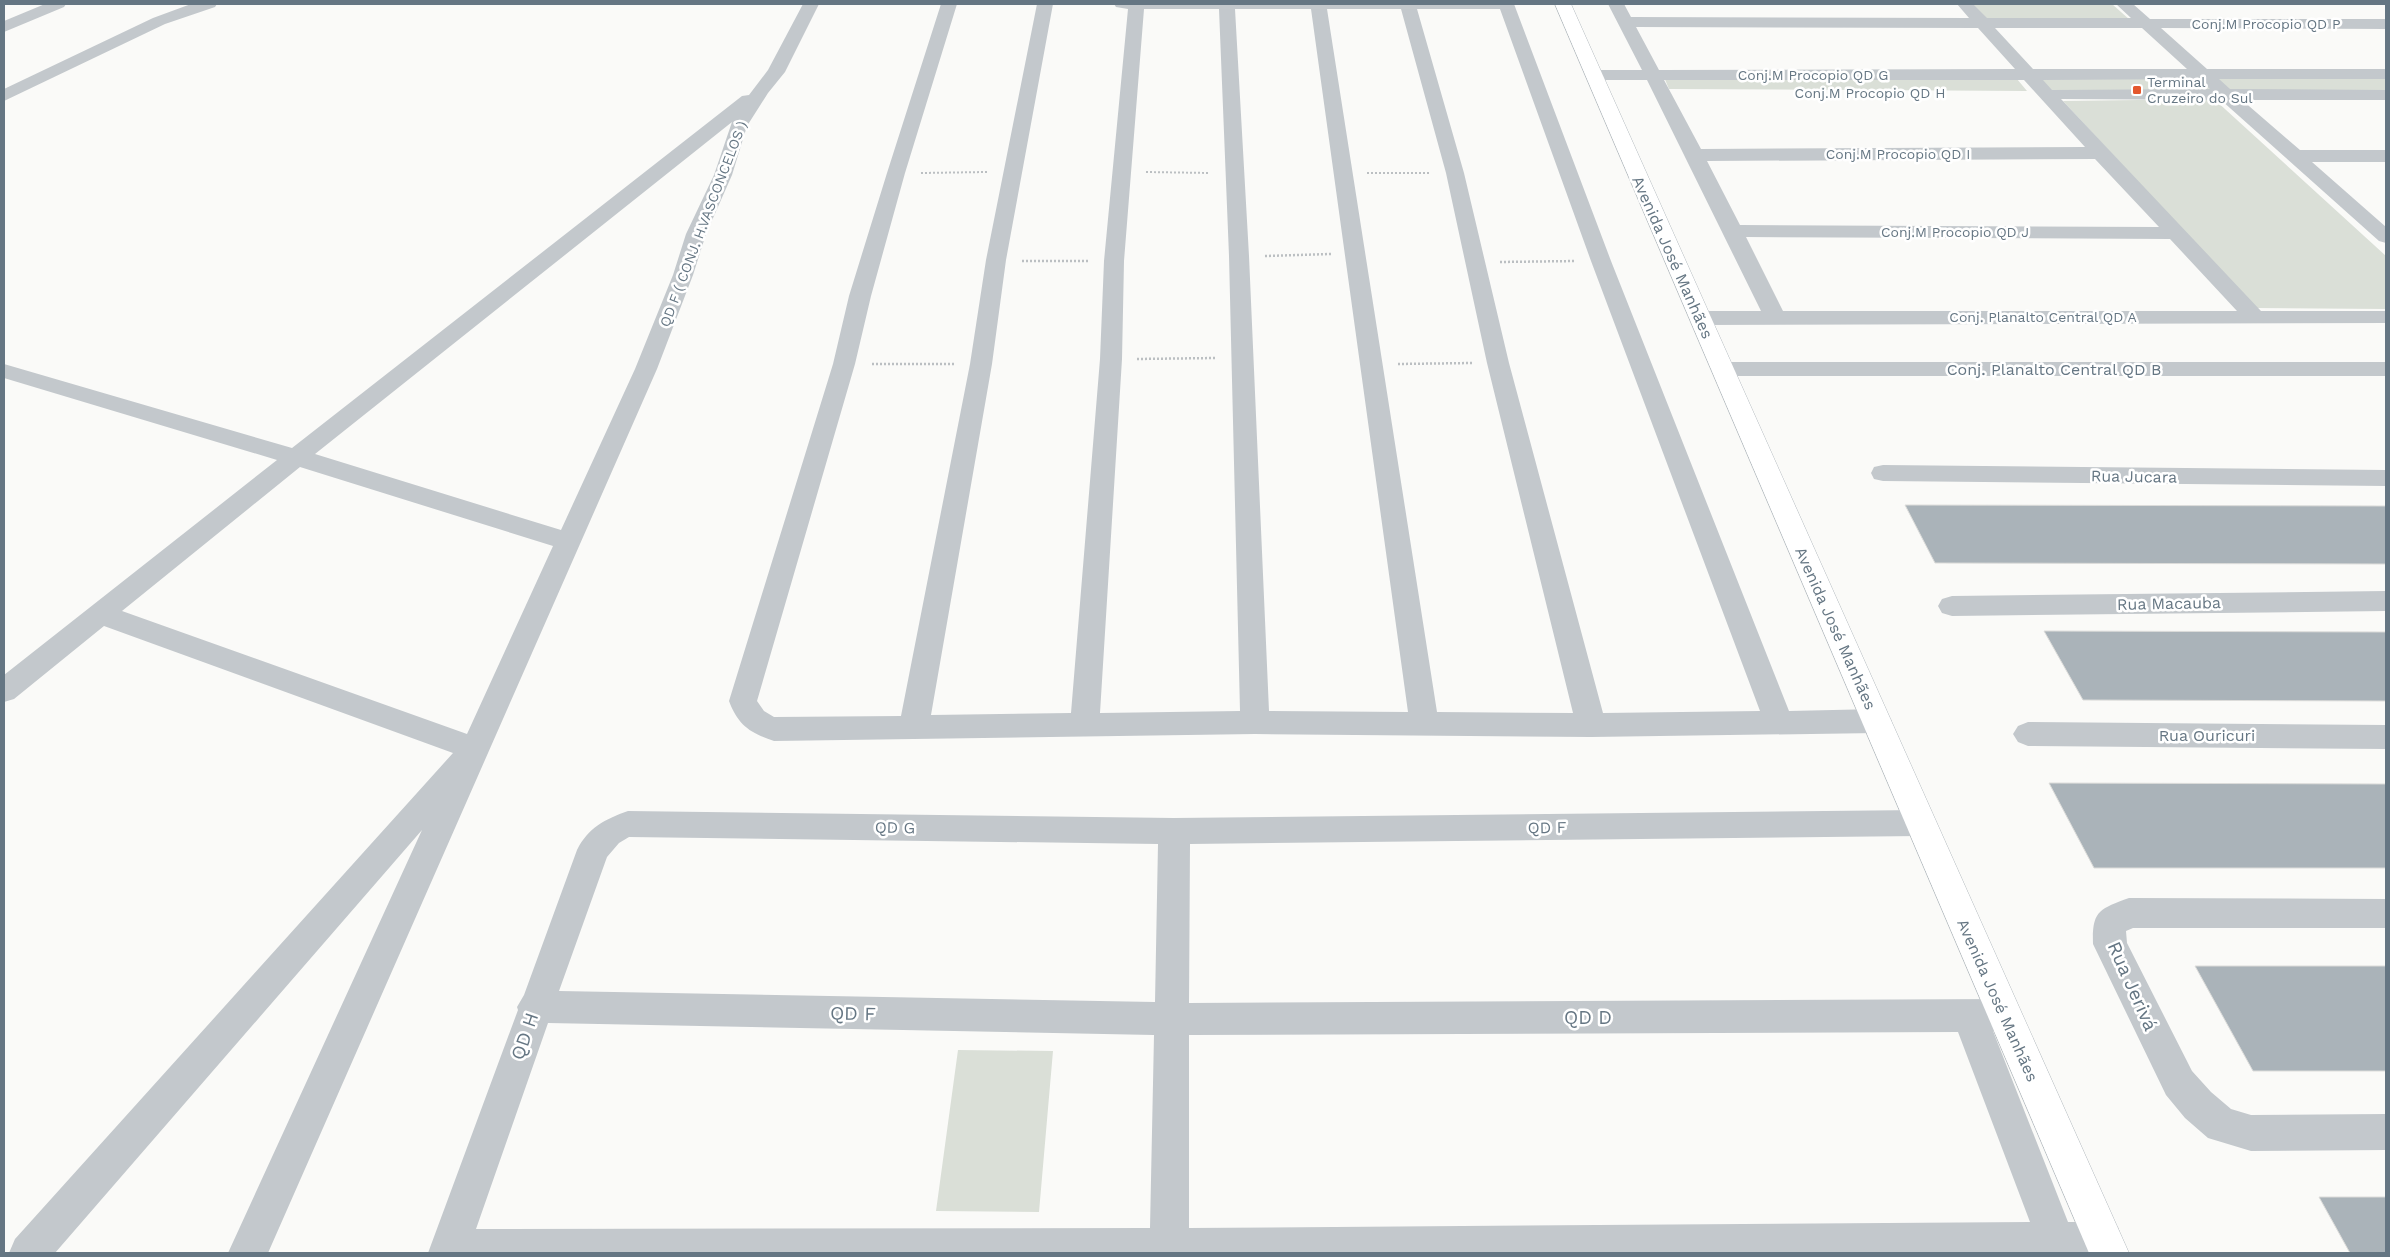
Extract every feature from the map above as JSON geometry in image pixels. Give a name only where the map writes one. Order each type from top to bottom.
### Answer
[{"type":"street","points":[[4,27],[58,4]]},
{"type":"street","points":[[4,96],[159,21],[209,4]]},
{"type":"street","name":"QD F ( CONJ. H.VASCONCELOS )","points":[[248,1253],[646,369],[683,275],[696,234],[723,175],[735,135],[761,90],[776,72],[812,4]]},
{"type":"street","points":[[949,4],[896,173],[860,296],[844,364],[743,701],[748,715],[759,725],[774,729],[1255,722],[1591,725],[1877,721]]},
{"type":"street","points":[[914,726],[981,364],[996,260],[1045,4]]},
{"type":"street","points":[[1122,4],[1506,4],[1601,261],[1779,723]]},
{"type":"street","points":[[1084,725],[1111,359],[1114,261],[1136,4]]},
{"type":"street","points":[[1227,4],[1236,173],[1255,722]]},
{"type":"street","points":[[1318,4],[1424,724]]},
{"type":"street","name":"Avenida José Manhães","points":[[1563,4],[1613,88],[1722,369],[2106,1247]]},
{"type":"street","points":[[1616,4],[1695,155],[1775,317]]},
{"type":"street","points":[[1965,4],[2100,153],[2256,318]]},
{"type":"street","points":[[2124,4],[2384,233]]},
{"type":"street","points":[[1408,5],[1455,172],[1498,363],[1591,725]]},
{"type":"street","points":[[1626,22],[1984,24]]},
{"type":"street","name":"Conj.M Procopio QD P","points":[[1984,24],[2386,24]]},
{"type":"street","points":[[2204,74],[2386,74]]},
{"type":"street","name":"Conj.M Procopio QD G","points":[[1613,88],[1658,84],[2031,75],[2204,74]]},
{"type":"street","points":[[1613,88],[1658,84],[1681,92]]},
{"type":"street","points":[[4,692],[296,457],[761,90]]},
{"type":"street","points":[[2018,94],[2386,95]]},
{"type":"street","name":"Conj.M Procopio QD I","points":[[1695,155],[2100,153]]},
{"type":"street","points":[[2295,156],[2386,156]]},
{"type":"street","name":"Conj.M Procopio QD J","points":[[1733,231],[2177,233]]},
{"type":"street","name":"Conj. Planalto Central QD A","points":[[1701,318],[2386,317]]},
{"type":"street","name":"Conj. Planalto Central QD B","points":[[1722,369],[2386,368]]},
{"type":"street","points":[[4,371],[296,457],[568,541]]},
{"type":"street","name":"Rua Jucara","points":[[1883,473],[2386,478]]},
{"type":"street","name":"Rua Macauba","points":[[1952,606],[2386,601]]},
{"type":"street","points":[[29,1253],[475,749],[101,614]]},
{"type":"street","name":"Rua Ouricuri","points":[[2028,734],[2386,737]]},
{"type":"street","name":"QD F","points":[[1174,831],[1920,823]]},
{"type":"street","name":"QD G","points":[[616,828],[628,824],[1174,831]]},
{"type":"street","name":"QD H","points":[[448,1251],[534,1007],[592,850],[603,837],[616,828]]},
{"type":"street","points":[[1169,1251],[1174,831]]},
{"type":"street","name":"Rua Jerivá","points":[[2386,913],[2129,913],[2109,924],[2110,944],[2179,1082],[2198,1105],[2221,1125],[2251,1133],[2386,1132]]},
{"type":"street","name":"QD F","points":[[534,1007],[1172,1019]]},
{"type":"street","name":"QD D","points":[[1172,1019],[2005,1014]]},
{"type":"street","points":[[1969,1015],[2059,1248]]},
{"type":"street","points":[[448,1251],[1169,1251],[2106,1247]]},
{"type":"path","points":[[896,173],[1012,172]]},
{"type":"path","points":[[1122,172],[1236,173]]},
{"type":"path","points":[[1342,173],[1455,172]]},
{"type":"path","points":[[1239,256],[1354,254]]},
{"type":"path","points":[[996,260],[1114,261]]},
{"type":"path","points":[[1474,262],[1601,261]]},
{"type":"path","points":[[1111,359],[1242,358]]},
{"type":"path","points":[[1370,364],[1498,363]]},
{"type":"path","points":[[844,364],[981,364]]},
{"type":"shaded area","points":[[1971,4],[2112,4],[2130,20],[1986,20]]},
{"type":"shaded area","points":[[2213,76],[2386,76],[2386,91],[2230,91]]},
{"type":"shaded area","points":[[1664,77],[2017,79],[2027,91],[1669,89]]},
{"type":"shaded area","points":[[2037,77],[2201,78],[2215,91],[2049,91]]},
{"type":"shaded area","points":[[2214,99],[2386,256],[2386,309],[2255,308],[2063,101]]},
{"type":"shaded area","points":[[958,1050],[1053,1051],[1039,1212],[936,1211]]},
{"type":"building","points":[[1905,505],[2386,506],[2386,564],[1935,563]]},
{"type":"building","points":[[2044,631],[2386,632],[2386,701],[2083,700]]},
{"type":"building","points":[[2049,783],[2386,784],[2386,868],[2094,868]]},
{"type":"building","points":[[2195,966],[2386,966],[2386,1071],[2253,1071]]},
{"type":"building","points":[[2319,1197],[2386,1197],[2386,1253],[2350,1253]]},
{"type":"place","name":"Terminal Cruzeiro do Sul","points":[[2137,90]]}]
